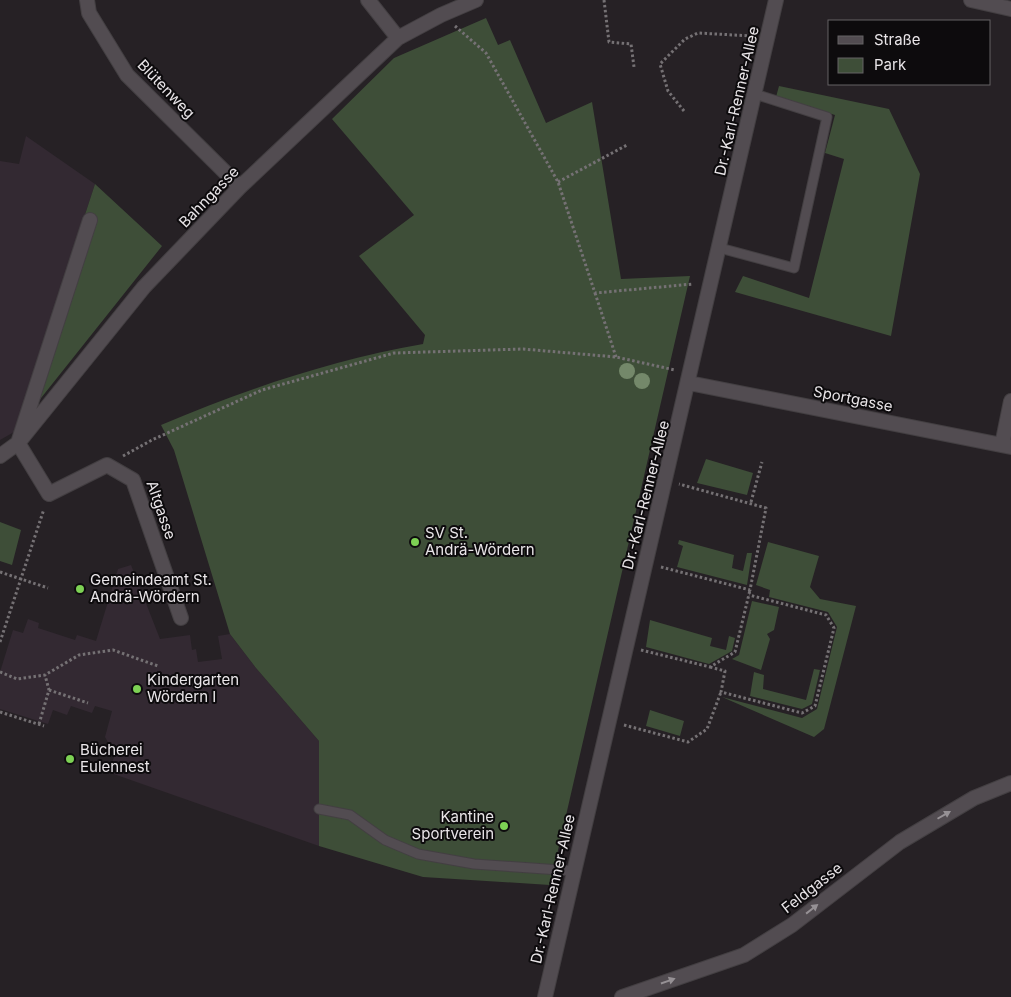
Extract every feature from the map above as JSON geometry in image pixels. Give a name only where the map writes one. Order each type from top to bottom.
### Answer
[{"type":"street","name":"Blütenweg","points":[[87,0],[89,13],[127,75],[240,187]]},
{"type":"street","points":[[368,0],[398,38]]},
{"type":"street","name":"Bahngasse","points":[[0,456],[18,443],[144,287],[240,187],[398,38],[441,15],[476,0]]},
{"type":"street","name":"Dr.-Karl-Renner-Allee","points":[[545,997],[690,379],[776,0]]},
{"type":"street","points":[[971,0],[1011,9]]},
{"type":"street","points":[[90,220],[18,443],[48,494],[108,465]]},
{"type":"street","name":"Sportgasse","points":[[690,379],[1007,446]]},
{"type":"street","points":[[1007,446],[1011,401]]},
{"type":"street","name":"Altgasse","points":[[108,465],[133,480],[181,618]]},
{"type":"street","name":"Feldgasse","points":[[622,997],[744,955],[792,925],[900,842],[974,798],[1011,783]]},
{"type":"lane","points":[[720,248],[794,268],[827,117],[755,94]]},
{"type":"lane","points":[[319,809],[350,815],[385,840],[418,854],[474,864],[574,871]]},
{"type":"path","points":[[604,0],[610,42],[631,44],[634,67]]},
{"type":"path","points":[[441,15],[486,53],[558,182],[616,357]]},
{"type":"path","points":[[684,111],[668,91],[660,64],[684,39],[698,33],[768,36]]},
{"type":"path","points":[[558,182],[627,145]]},
{"type":"path","points":[[595,292],[712,282]]},
{"type":"path","points":[[108,465],[152,440],[262,390],[394,353],[524,349],[616,357],[690,379]]},
{"type":"path","points":[[751,502],[762,462]]},
{"type":"path","points":[[666,481],[751,502],[764,506],[767,510],[735,652],[710,667]]},
{"type":"path","points":[[0,642],[48,494]]},
{"type":"path","points":[[646,563],[750,590]]},
{"type":"path","points":[[0,572],[48,588]]},
{"type":"path","points":[[721,692],[802,712],[815,706],[834,628],[830,621],[826,615],[749,595]]},
{"type":"path","points":[[609,721],[688,742],[707,729],[721,692],[725,670],[626,646]]},
{"type":"path","points":[[0,672],[17,679],[45,675],[79,655],[114,650],[158,666]]},
{"type":"path","points":[[39,724],[49,690],[45,675]]},
{"type":"path","points":[[49,690],[88,703]]},
{"type":"path","points":[[0,712],[44,726]]},
{"type":"shaded area","points":[[26,136],[95,184],[14,432],[0,440],[0,161],[19,164]]},
{"type":"shaded area","name":"Kindergarten Wördern I","points":[[131,565],[160,639],[190,635],[192,650],[196,649],[198,662],[222,659],[218,636],[230,634],[256,668],[319,741],[319,846],[108,772],[115,755],[105,737],[112,711],[95,706],[92,713],[71,706],[67,715],[53,710],[48,724],[0,709],[0,672],[13,630],[23,633],[28,619],[39,623],[38,628],[75,640],[77,635],[96,641],[118,569]]},
{"type":"green space","name":"SV St. Andrä-Wördern","points":[[486,18],[498,45],[510,40],[546,123],[592,102],[621,279],[690,276],[550,885],[423,877],[319,846],[319,741],[256,668],[230,634],[174,450],[161,425],[225,399],[290,377],[356,358],[423,344],[425,335],[359,256],[414,215],[332,119],[394,58]]},
{"type":"green space","points":[[779,86],[889,109],[920,174],[891,336],[735,292],[743,276],[809,298],[844,159],[825,153],[835,115],[776,97]]},
{"type":"green space","points":[[95,184],[162,246],[14,432]]},
{"type":"green space","points":[[706,459],[753,473],[747,495],[697,483]]},
{"type":"green space","points":[[0,522],[21,530],[12,565],[0,561]]},
{"type":"green space","points":[[679,540],[734,555],[732,568],[743,571],[747,553],[752,553],[747,585],[677,567],[683,546],[678,544]]},
{"type":"green space","points":[[768,542],[819,556],[810,587],[820,599],[856,606],[824,729],[814,737],[722,697],[802,718],[817,709],[837,627],[828,612],[769,597],[770,590],[756,585]]},
{"type":"green space","points":[[752,601],[779,607],[774,630],[767,634],[770,639],[761,670],[732,659],[739,655]]},
{"type":"green space","points":[[650,620],[712,638],[710,646],[726,650],[729,636],[735,638],[732,651],[709,664],[646,647]]},
{"type":"green space","points":[[814,669],[820,670],[812,704],[802,709],[750,696],[754,672],[764,675],[763,689],[806,700]]},
{"type":"green space","points":[[650,710],[684,721],[680,736],[646,726]]},
{"type":"place","name":"SV St. Andrä-Wördern","points":[[415,542]]},
{"type":"place","name":"Gemeindeamt St. Andrä-Wördern","points":[[80,589]]},
{"type":"place","name":"Kindergarten Wördern I","points":[[137,689]]},
{"type":"place","name":"Bücherei Eulennest","points":[[70,759]]},
{"type":"place","name":"Kantine Sportverein","points":[[504,826]]}]
